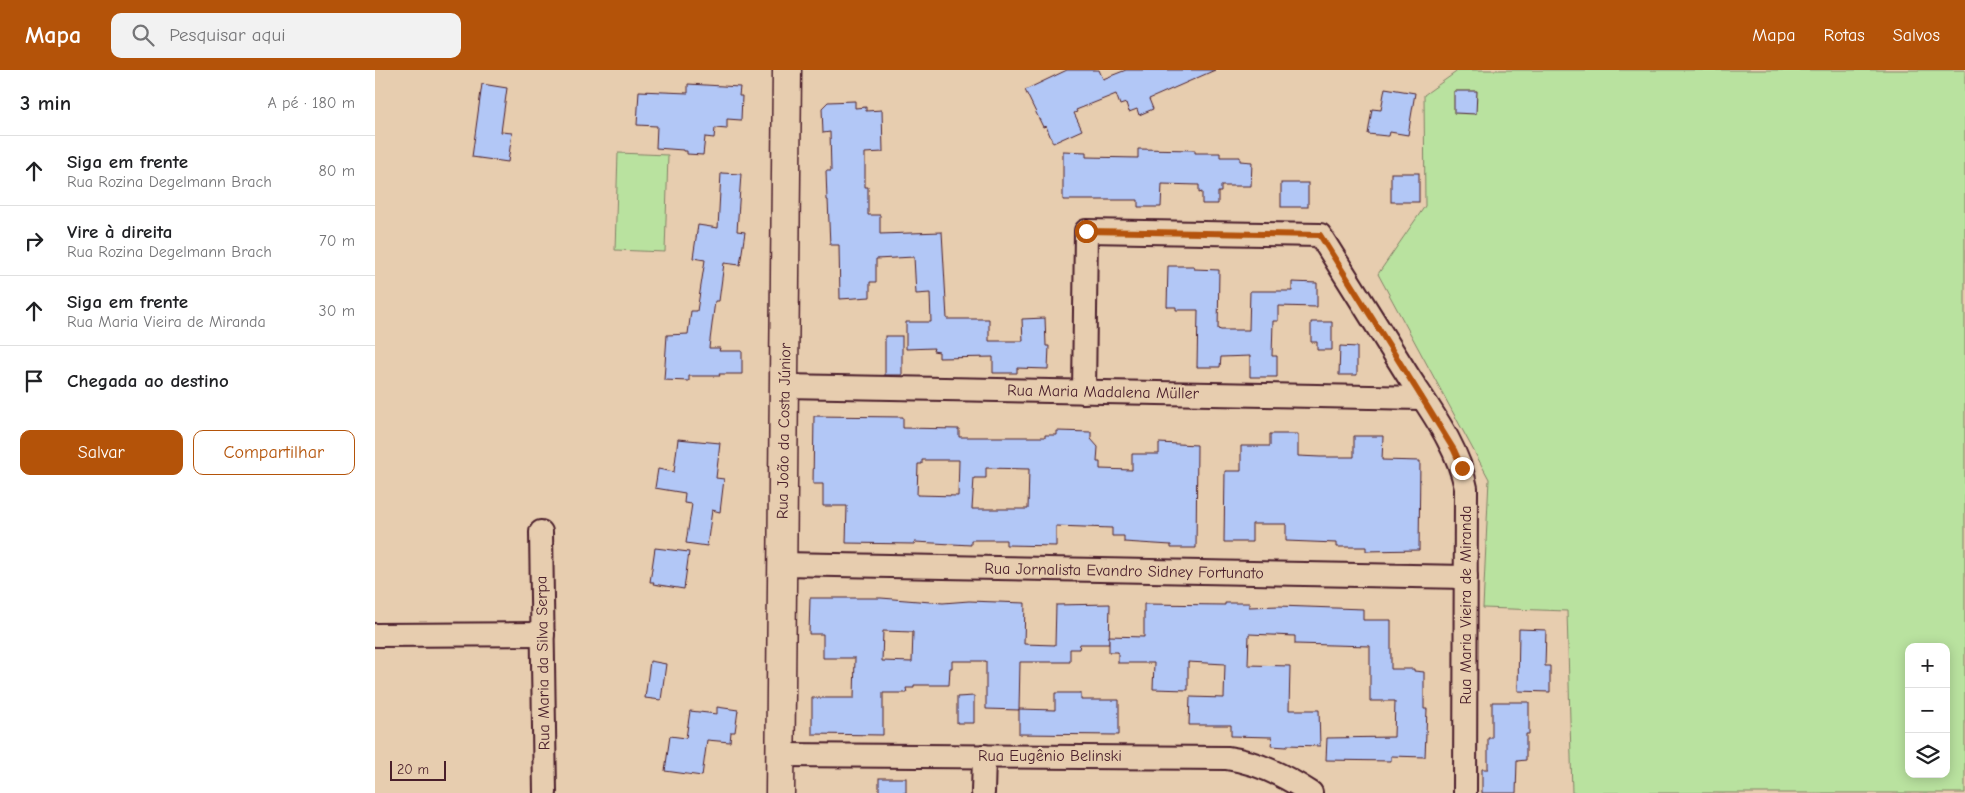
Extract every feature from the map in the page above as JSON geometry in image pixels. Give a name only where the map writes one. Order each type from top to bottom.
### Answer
[{"type":"main road","name":"Rua João da Costa Júnior","points":[[780,793],[787,70]]},
{"type":"street","name":"Rua Maria Vieira de Miranda","points":[[1084,392],[1086,231],[1320,235],[1454,450],[1462,468],[1466,488],[1465,793]]},
{"type":"street","name":"Rua Maria Madalena Müller","points":[[784,386],[1422,398]]},
{"type":"street","name":"Rua Maria da Silva Serpa","points":[[541,532],[545,793]]},
{"type":"street","name":"Rua Jornalista Evandro Sidney Fortunato","points":[[782,564],[1466,577]]},
{"type":"street","points":[[375,636],[543,634]]},
{"type":"street","name":"Rua Eugênio Belinski","points":[[780,755],[1227,758],[1246,760],[1261,766],[1311,793]]},
{"type":"street","points":[[983,793],[984,756]]},
{"type":"green space","points":[[1459,70],[1965,70],[1965,793],[1572,793],[1567,611],[1483,608],[1489,479],[1378,274],[1425,206],[1424,95]]},
{"type":"green space","points":[[618,153],[668,155],[665,252],[615,250]]},
{"type":"building","points":[[1067,70],[1099,70],[1103,79],[1126,70],[1215,70],[1149,99],[1153,109],[1139,115],[1137,109],[1129,112],[1126,103],[1120,105],[1116,94],[1076,110],[1077,112],[1074,113],[1082,130],[1053,143],[1046,126],[1043,127],[1025,90]]},
{"type":"building","points":[[482,84],[507,88],[501,132],[512,133],[508,162],[472,157]]},
{"type":"building","points":[[688,84],[740,87],[739,96],[742,96],[741,120],[727,119],[727,129],[715,128],[714,138],[705,137],[703,155],[687,154],[687,151],[683,150],[656,148],[657,126],[637,125],[639,91],[688,93]]},
{"type":"building","points":[[1385,88],[1415,93],[1408,135],[1390,132],[1389,136],[1368,134],[1372,109],[1381,110]]},
{"type":"building","points":[[1454,91],[1477,91],[1476,114],[1454,113]]},
{"type":"building","points":[[855,101],[855,108],[866,107],[866,111],[882,110],[883,152],[865,153],[865,187],[868,187],[868,215],[880,215],[880,234],[942,232],[947,319],[989,319],[989,341],[1023,341],[1022,319],[1045,318],[1046,346],[1049,346],[1048,369],[1017,368],[1017,373],[993,373],[993,357],[939,358],[939,352],[933,351],[934,348],[906,349],[906,322],[931,322],[930,293],[916,294],[914,257],[876,259],[876,282],[870,282],[870,297],[840,299],[839,245],[830,245],[827,200],[826,171],[831,171],[830,132],[823,133],[822,108],[828,102]]},
{"type":"building","points":[[1138,149],[1195,150],[1195,153],[1220,153],[1220,157],[1240,157],[1240,161],[1252,162],[1251,186],[1221,186],[1221,192],[1218,192],[1218,204],[1202,204],[1202,192],[1199,193],[1199,185],[1162,184],[1161,207],[1138,207],[1138,200],[1063,200],[1063,151],[1086,152],[1086,157],[1138,158]]},
{"type":"building","points":[[721,173],[741,174],[737,231],[745,232],[740,265],[724,263],[719,301],[715,301],[709,348],[720,348],[719,351],[742,351],[742,374],[689,376],[689,381],[664,380],[667,335],[688,334],[691,311],[697,311],[705,260],[693,258],[698,225],[718,228]]},
{"type":"building","points":[[1391,173],[1419,173],[1419,202],[1391,202]]},
{"type":"building","points":[[1281,183],[1308,183],[1308,207],[1281,207]]},
{"type":"building","points":[[1168,266],[1194,266],[1194,269],[1219,270],[1218,329],[1221,330],[1249,330],[1250,291],[1292,291],[1292,282],[1317,283],[1317,307],[1278,306],[1278,321],[1273,321],[1272,356],[1277,356],[1277,377],[1250,377],[1250,356],[1221,357],[1220,367],[1197,367],[1198,310],[1176,310],[1176,307],[1167,307]]},
{"type":"building","points":[[1311,322],[1332,322],[1332,350],[1317,350],[1317,342],[1311,342]]},
{"type":"building","points":[[885,336],[902,336],[902,375],[885,375]]},
{"type":"building","points":[[1340,346],[1357,347],[1357,375],[1339,375]]},
{"type":"building","points":[[814,416],[903,417],[903,428],[959,429],[959,437],[1045,437],[1045,435],[1057,435],[1057,431],[1091,432],[1091,439],[1098,447],[1097,462],[1100,462],[1100,469],[1132,470],[1132,454],[1159,454],[1159,443],[1197,445],[1196,548],[1171,548],[1171,545],[1124,542],[1124,536],[1112,536],[1112,528],[1056,526],[1056,546],[1006,545],[1006,540],[971,540],[971,545],[915,542],[914,544],[846,543],[847,506],[823,506],[823,484],[813,484]],"holes":[[[922,460],[959,460],[958,496],[917,495],[918,464],[922,464]],[[986,468],[1029,469],[1028,509],[972,509],[974,478],[986,478]]]},
{"type":"building","points":[[1270,434],[1298,434],[1298,456],[1320,457],[1354,457],[1354,436],[1383,436],[1382,460],[1420,461],[1419,550],[1366,551],[1366,547],[1336,547],[1336,543],[1286,541],[1286,524],[1252,524],[1252,542],[1224,542],[1225,471],[1241,471],[1241,446],[1270,446]]},
{"type":"building","points":[[678,439],[720,443],[716,478],[724,479],[720,512],[712,510],[707,546],[686,543],[692,504],[684,503],[685,493],[655,488],[658,469],[674,472]]},
{"type":"building","points":[[655,548],[689,552],[684,589],[650,582]]},
{"type":"building","points":[[810,598],[881,598],[943,603],[969,601],[1025,603],[1024,644],[1055,645],[1056,605],[1110,604],[1109,644],[1080,644],[1079,649],[1070,649],[1070,662],[1020,662],[1019,710],[986,709],[986,661],[952,661],[949,685],[914,685],[914,688],[906,688],[907,693],[883,693],[883,735],[812,734],[812,698],[854,698],[855,658],[823,658],[823,634],[809,634]],"holes":[[[883,631],[913,632],[912,662],[882,661]]]},
{"type":"building","points":[[1225,603],[1249,603],[1249,607],[1279,606],[1363,609],[1363,620],[1391,620],[1391,669],[1414,669],[1414,671],[1424,672],[1424,709],[1427,709],[1425,757],[1391,756],[1391,761],[1326,760],[1327,738],[1394,737],[1395,701],[1370,701],[1370,646],[1295,644],[1295,636],[1249,634],[1248,665],[1290,666],[1289,710],[1319,710],[1320,746],[1287,745],[1287,747],[1271,746],[1272,737],[1231,736],[1231,725],[1189,725],[1190,697],[1224,698],[1225,664],[1188,662],[1188,690],[1153,689],[1154,663],[1118,663],[1118,652],[1109,652],[1109,636],[1144,637],[1144,604],[1225,605]]},
{"type":"building","points":[[1519,629],[1546,630],[1545,666],[1550,666],[1550,692],[1518,691]]},
{"type":"building","points":[[650,661],[666,664],[661,700],[645,698]]},
{"type":"building","points":[[1055,693],[1081,693],[1081,700],[1119,700],[1119,735],[1019,734],[1019,709],[1055,710]]},
{"type":"building","points":[[974,696],[974,723],[957,723],[957,697]]},
{"type":"building","points":[[1492,702],[1529,702],[1529,734],[1526,734],[1526,760],[1517,761],[1516,793],[1482,793],[1482,769],[1488,769],[1488,738],[1492,738]]},
{"type":"building","points":[[717,707],[738,710],[735,732],[731,732],[730,742],[707,740],[702,776],[665,771],[670,736],[686,738],[690,711],[717,714]]},
{"type":"building","points":[[879,778],[906,778],[906,793],[879,793]]},
{"type":"route","points":[[1086,231],[1320,235],[1454,450],[1462,468]]}]
